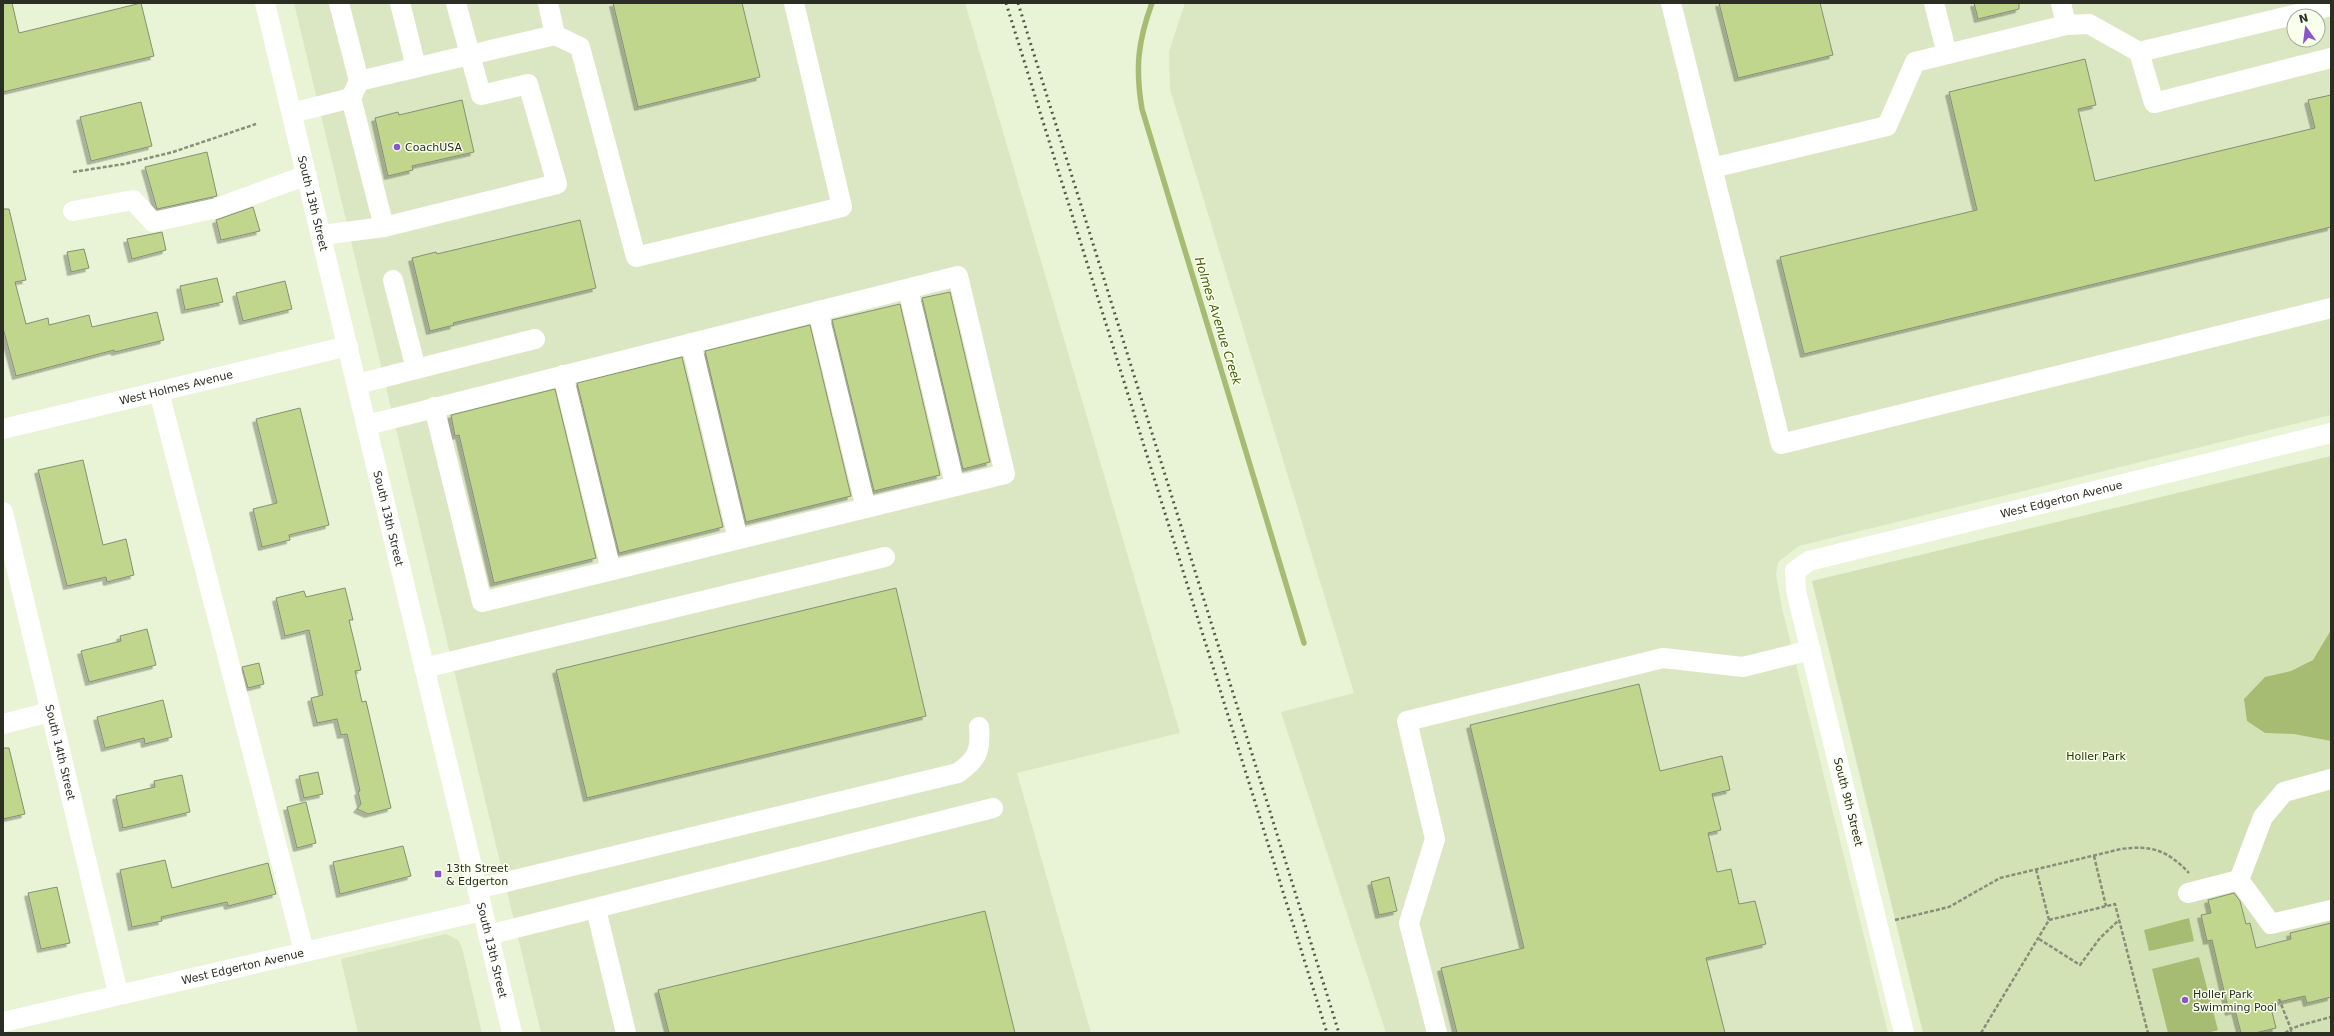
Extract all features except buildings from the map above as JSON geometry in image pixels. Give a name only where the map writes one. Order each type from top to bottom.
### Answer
[{"type":"street","name":"South 13th Street","points":[[265,3],[358,384],[424,668],[512,1033]]},
{"type":"street","points":[[339,3],[355,90],[384,227]]},
{"type":"street","points":[[400,3],[416,68]]},
{"type":"street","points":[[322,236],[384,227],[557,184],[528,84],[481,95],[456,3]]},
{"type":"street","points":[[548,3],[555,35]]},
{"type":"street","points":[[292,113],[416,68],[555,35],[580,47],[636,257],[842,207],[794,3]]},
{"type":"street","points":[[1671,3],[1781,444],[2331,308]]},
{"type":"street","points":[[1934,3],[1947,54]]},
{"type":"street","points":[[2061,3],[2066,24]]},
{"type":"street","points":[[1712,168],[1887,126],[1915,62],[2066,24],[2089,24],[2139,52],[2331,6]]},
{"type":"street","points":[[2139,52],[2154,103],[2331,58]]},
{"type":"street","points":[[73,211],[133,200],[153,222],[217,208],[307,175]]},
{"type":"street","points":[[367,424],[434,407],[818,311],[908,289],[958,276],[1005,474],[482,602],[434,407]]},
{"type":"street","points":[[393,280],[416,369]]},
{"type":"street","points":[[908,289],[955,486]]},
{"type":"street","points":[[818,311],[866,508]]},
{"type":"street","points":[[358,384],[535,338]]},
{"type":"street","points":[[691,343],[738,539]]},
{"type":"street","name":"West Holmes Avenue","points":[[3,429],[348,346]]},
{"type":"street","points":[[563,375],[611,570]]},
{"type":"street","points":[[159,392],[304,951]]},
{"type":"street","name":"West Edgerton Avenue","points":[[1795,571],[1809,561],[2331,433]]},
{"type":"street","name":"South 14th Street","points":[[3,512],[118,993]]},
{"type":"street","points":[[424,668],[885,557]]},
{"type":"street","name":"South 9th Street","points":[[1795,571],[1796,591],[1904,1033]]},
{"type":"street","points":[[1437,1033],[1409,923],[1435,839],[1407,721],[1663,658],[1744,667],[1811,650]]},
{"type":"street","points":[[3,724],[50,712]]},
{"type":"street","points":[[477,889],[958,773],[973,762],[980,745],[979,727]]},
{"type":"street","points":[[2239,880],[2263,817],[2284,792],[2331,779]]},
{"type":"street","points":[[488,935],[993,808]]},
{"type":"street","points":[[2196,890],[2239,880]]},
{"type":"street","points":[[2239,880],[2271,924],[2331,910]]},
{"type":"street","points":[[596,908],[626,1033]]},
{"type":"street","name":"West Edgerton Avenue","points":[[3,1022],[118,993],[482,911]]},
{"type":"path","points":[[73,172],[124,164],[172,152],[256,124]]},
{"type":"path","points":[[1878,924],[1949,907],[2000,878],[2140,846],[2152,848],[2168,854],[2180,864],[2196,890]]},
{"type":"path","points":[[2094,856],[2106,906]]},
{"type":"path","points":[[1981,1033],[2008,984],[2039,939],[2049,920],[2036,869]]},
{"type":"path","points":[[2049,920],[2115,904],[2148,1033]]},
{"type":"path","points":[[2039,939],[2080,965],[2100,938],[2119,920]]},
{"type":"path","points":[[2279,999],[2291,1031]]},
{"type":"path","points":[[2285,1033],[2300,1025],[2331,1017]]},
{"type":"shaded area","points":[[294,3],[965,3],[1180,733],[1017,773],[1091,1033],[541,1033]]},
{"type":"shaded area","points":[[1185,3],[2331,3],[2331,415],[1799,546],[1778,562],[1776,575],[1782,608],[1888,1033],[1386,1033],[1281,712],[1354,693],[1170,89],[1169,52]]},
{"type":"shaded area","points":[[2331,630],[2331,741],[2294,734],[2265,733],[2247,721],[2244,699],[2265,677],[2291,671],[2313,660]]},
{"type":"shaded area","points":[[2189,918],[2194,941],[2149,951],[2144,930]]},
{"type":"shaded area","points":[[446,934],[458,940],[462,948],[482,1033],[358,1033],[341,959]]},
{"type":"shaded area","name":"Holler Park Swimming Pool","points":[[2199,957],[2218,1030],[2207,1033],[2168,1033],[2152,969]]},
{"type":"green space","name":"Holler Park","points":[[2331,456],[2331,1033],[1923,1033],[1812,581]]},
{"type":"waterway","name":"Holmes Avenue Creek","points":[[1152,3],[1147,17],[1139,55],[1138,67],[1142,109],[1304,643]]},
{"type":"railway","points":[[1006,3],[1327,1033]]},
{"type":"railway","points":[[1018,3],[1339,1033]]},
{"type":"place","name":"CoachUSA","points":[[397,147]]},
{"type":"place","name":"13th Street & Edgerton","points":[[438,874]]},
{"type":"place","name":"Holler Park Swimming Pool","points":[[2185,1000]]}]
